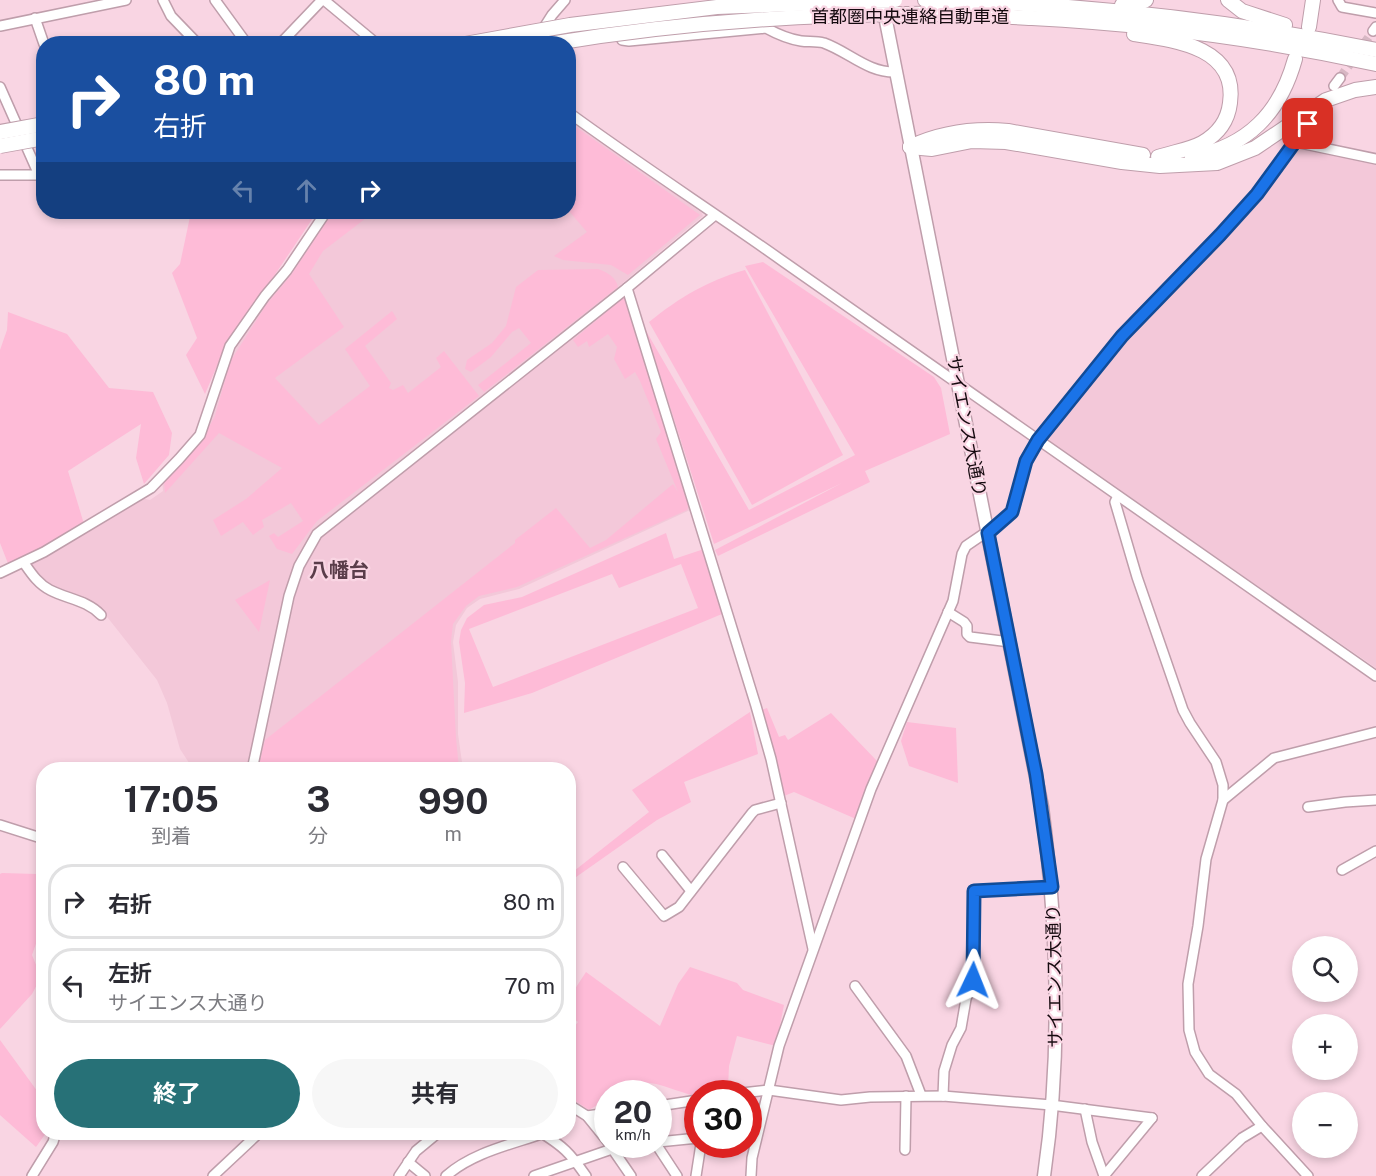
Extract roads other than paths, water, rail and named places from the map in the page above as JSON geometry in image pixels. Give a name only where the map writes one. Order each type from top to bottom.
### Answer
[{"type":"highway","name":"首都圏中央連絡自動車道","points":[[509,36],[570,25],[717,7],[895,0]]},
{"type":"highway","name":"首都圏中央連絡自動車道","points":[[925,0],[1157,15],[1247,26],[1376,50]]},
{"type":"highway","points":[[966,1],[986,0]]},
{"type":"highway","points":[[1016,0],[1118,6],[1146,0]]},
{"type":"highway","points":[[1227,0],[1242,11],[1265,20],[1375,34]]},
{"type":"highway","points":[[1307,0],[1306,27],[1313,0]]},
{"type":"highway","name":"首都圏中央連絡自動車道","points":[[576,40],[681,25],[770,17],[973,15],[1074,20],[1155,28],[1246,40],[1376,64]]},
{"type":"highway","points":[[1074,20],[1090,28],[1189,44],[1213,57],[1222,66],[1230,86],[1231,99],[1224,123],[1215,134],[1203,142],[1191,148],[1158,157]]},
{"type":"highway","points":[[910,147],[931,137],[987,129],[1008,130],[1126,153],[1180,159],[1194,157],[1228,146],[1254,129],[1284,93],[1299,59],[1297,79],[1286,101],[1269,124],[1249,142],[1208,163]]},
{"type":"highway","points":[[910,147],[932,149],[972,141],[1006,142],[1122,162],[1160,166],[1218,163],[1255,148],[1326,100],[1355,90],[1376,87]]},
{"type":"highway","points":[[0,132],[36,125]]},
{"type":"highway","points":[[0,146],[36,139]]},
{"type":"main road","name":"サイエンス大通り","points":[[881,0],[1042,807],[1052,887],[1057,968],[1051,1105],[1044,1176]]},
{"type":"street","points":[[0,26],[126,0]]},
{"type":"street","points":[[163,0],[171,16],[190,36]]},
{"type":"street","points":[[215,0],[241,36]]},
{"type":"street","points":[[288,36],[323,0],[367,36]]},
{"type":"street","points":[[548,36],[546,26],[552,15],[566,0]]},
{"type":"street","points":[[758,0],[760,28]]},
{"type":"street","points":[[1338,0],[1342,6],[1376,13]]},
{"type":"street","points":[[35,18],[41,36]]},
{"type":"street","points":[[622,40],[766,28],[777,34],[802,41],[821,42],[846,53],[872,69],[896,72]]},
{"type":"street","points":[[0,87],[36,164]]},
{"type":"street","points":[[576,118],[1376,676]]},
{"type":"street","points":[[751,1176],[756,1143],[779,1046],[871,789],[953,601],[962,554],[966,546],[988,533],[1012,512],[1026,461],[1038,440],[1122,336],[1254,197],[1308,124]]},
{"type":"street","points":[[1295,142],[1376,159]]},
{"type":"street","points":[[0,175],[36,175]]},
{"type":"street","points":[[254,762],[289,596],[299,566],[317,534],[627,288],[715,215]]},
{"type":"street","points":[[0,573],[24,562],[151,488],[186,451],[200,435],[230,346],[265,296],[287,270],[321,219]]},
{"type":"street","points":[[627,288],[756,706],[781,803],[813,949]]},
{"type":"street","points":[[1118,495],[1115,502],[1137,577],[1164,654],[1190,723],[1216,762],[1223,785],[1223,800],[1206,859],[1188,984],[1189,1030],[1195,1052],[1209,1074],[1236,1094],[1308,1176]]},
{"type":"street","points":[[24,562],[38,581],[50,590],[85,603],[101,615]]},
{"type":"street","points":[[948,612],[964,622],[970,638],[1010,642]]},
{"type":"street","points":[[1223,800],[1274,758],[1376,732]]},
{"type":"street","points":[[1308,807],[1376,800]]},
{"type":"street","points":[[623,867],[664,916],[679,907],[755,810],[781,803]]},
{"type":"street","points":[[0,825],[36,836]]},
{"type":"street","points":[[1342,870],[1376,851]]},
{"type":"street","points":[[662,855],[691,891]]},
{"type":"street","points":[[943,1096],[944,1071],[952,1045],[961,1028],[966,999],[973,980],[974,891],[1052,887]]},
{"type":"street","points":[[855,986],[906,1056],[921,1095]]},
{"type":"street","points":[[762,1091],[841,1100],[921,1095],[943,1096],[1051,1105],[1152,1118],[1104,1176]]},
{"type":"street","points":[[905,1150],[906,1096]]},
{"type":"street","points":[[576,1109],[587,1116],[594,1125]]},
{"type":"street","points":[[1085,1110],[1092,1142],[1104,1176]]},
{"type":"street","points":[[587,1116],[594,1115]]},
{"type":"street","points":[[1202,1176],[1242,1138],[1262,1126]]},
{"type":"street","points":[[32,1176],[54,1140]]},
{"type":"street","points":[[213,1176],[251,1140]]},
{"type":"street","points":[[399,1176],[416,1151],[429,1140]]},
{"type":"street","points":[[446,1176],[467,1161],[521,1140]]},
{"type":"street","points":[[553,1140],[560,1144],[586,1176]]},
{"type":"street","points":[[534,1176],[576,1162],[594,1153]]},
{"type":"street","points":[[619,1158],[631,1176]]},
{"type":"street","points":[[666,1158],[677,1176]]},
{"type":"street","points":[[696,1176],[699,1158]]},
{"type":"street","points":[[408,1162],[425,1176]]},
{"type":"tunnel","points":[[1340,78],[1373,31]]},
{"type":"district","name":"八幡台","points":[[339,570]]}]
